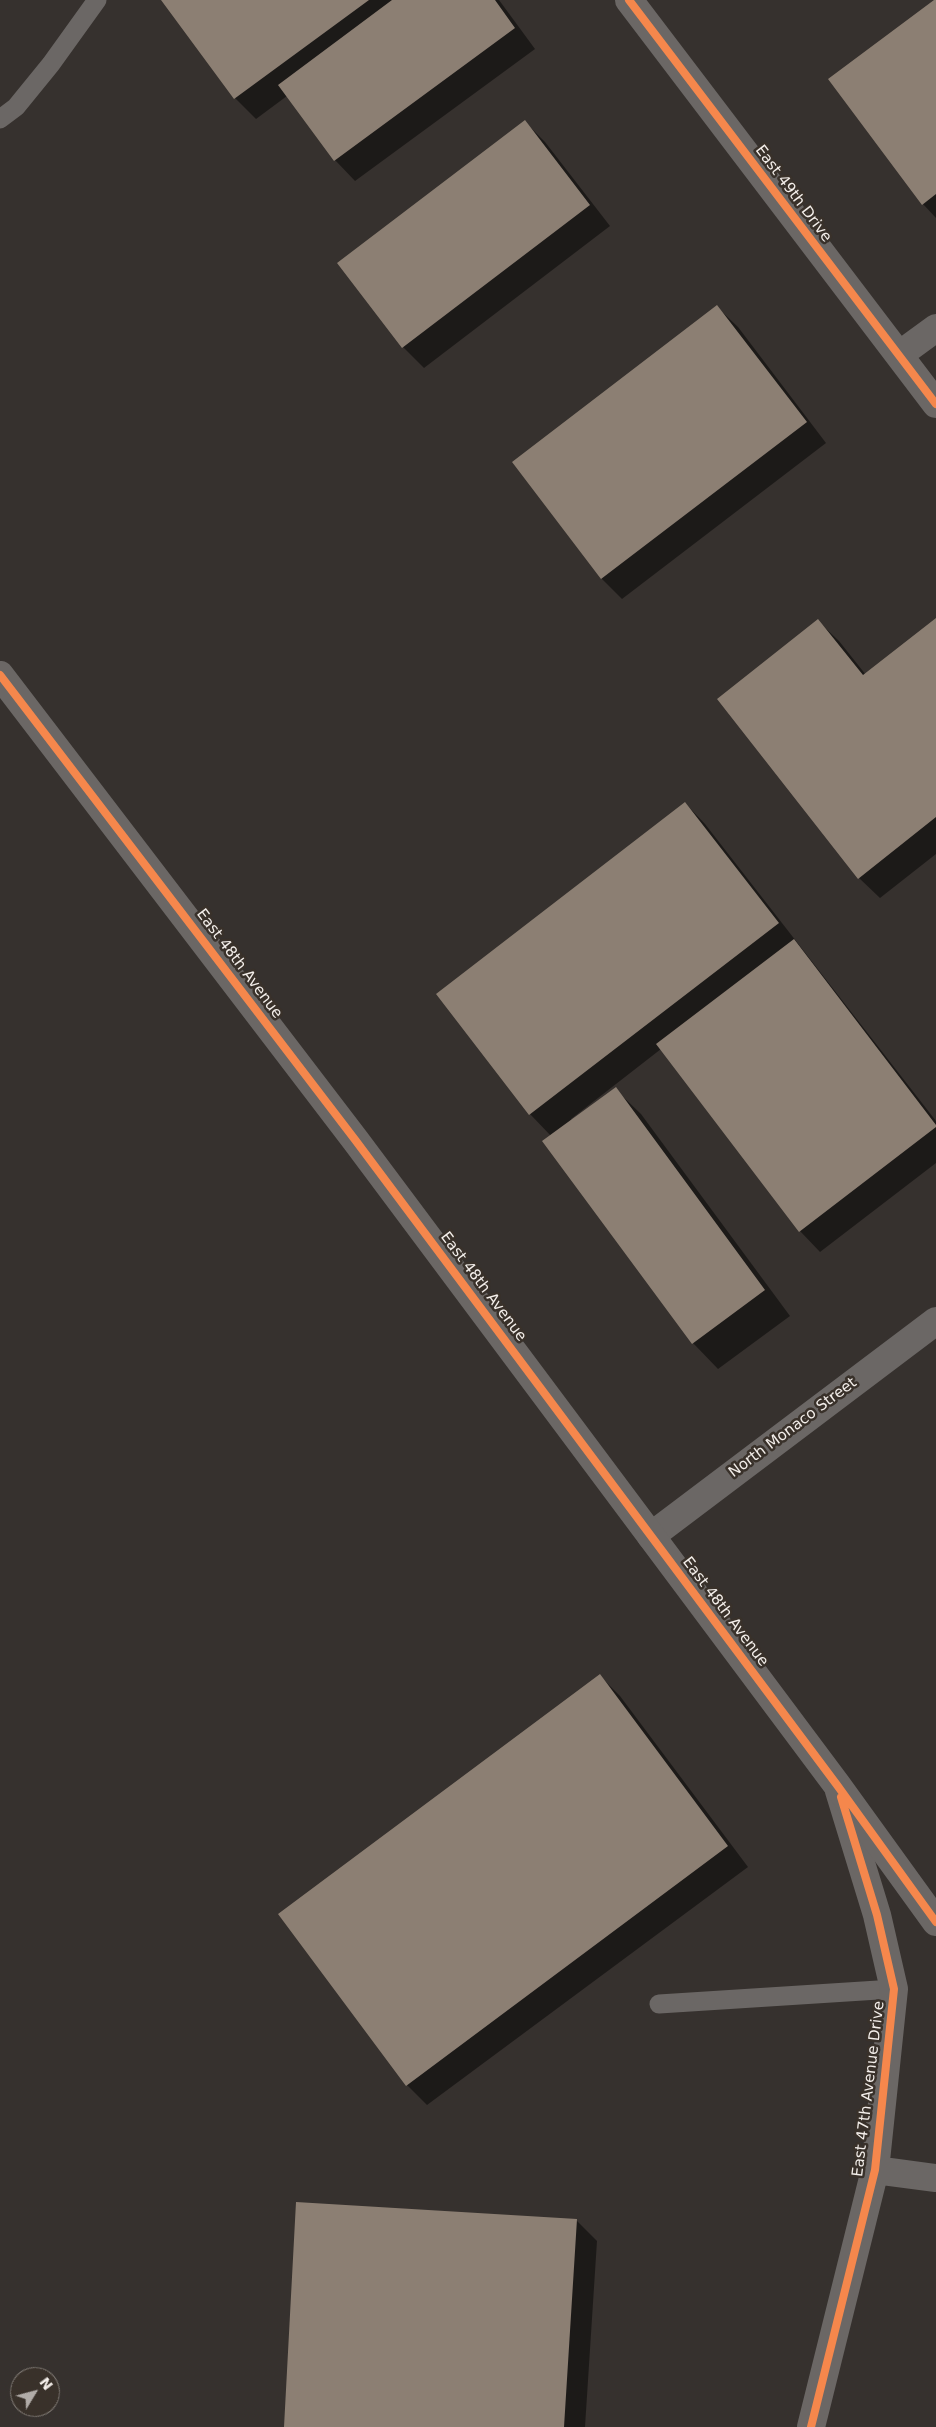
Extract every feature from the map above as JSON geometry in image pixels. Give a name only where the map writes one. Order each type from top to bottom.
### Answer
[{"type":"street","name":"East 49th Drive","points":[[629,0],[936,404]]},
{"type":"street","points":[[899,355],[936,328]]},
{"type":"street","name":"East 48th Avenue","points":[[0,675],[356,1141],[837,1785],[936,1922]]},
{"type":"street","name":"North Monaco Street","points":[[651,1536],[936,1321]]},
{"type":"street","name":"East 47th Avenue Drive","points":[[812,2427],[875,2170],[894,1989],[878,1915],[837,1785]]},
{"type":"street","points":[[875,2170],[936,2178]]},
{"type":"lane","points":[[0,119],[16,107],[51,64],[97,0]]},
{"type":"lane","points":[[659,2004],[894,1989]]},
{"type":"building","points":[[161,0],[369,0],[234,99]]},
{"type":"building","points":[[392,0],[495,0],[515,28],[334,161],[278,85]]},
{"type":"building","points":[[936,0],[936,194],[922,205],[828,79]]},
{"type":"building","points":[[525,120],[590,205],[402,348],[337,263]]},
{"type":"building","points":[[717,305],[807,422],[601,579],[512,462]]},
{"type":"building","points":[[936,618],[936,817],[858,879],[717,699],[818,619],[863,675]]},
{"type":"building","points":[[685,802],[779,923],[529,1115],[436,994]]},
{"type":"building","points":[[794,939],[936,1125],[936,1127],[799,1232],[656,1044]]},
{"type":"building","points":[[616,1087],[765,1290],[692,1344],[542,1141]]},
{"type":"building","points":[[600,1674],[728,1846],[406,2086],[278,1914]]},
{"type":"building","points":[[296,2202],[577,2219],[564,2427],[284,2427]]},
{"type":"cycle path","points":[[629,0],[936,404]]},
{"type":"cycle path","points":[[0,675],[356,1141],[837,1785],[936,1922]]},
{"type":"cycle path","points":[[811,2427],[875,2170],[894,1989],[877,1915],[841,1797]]}]
